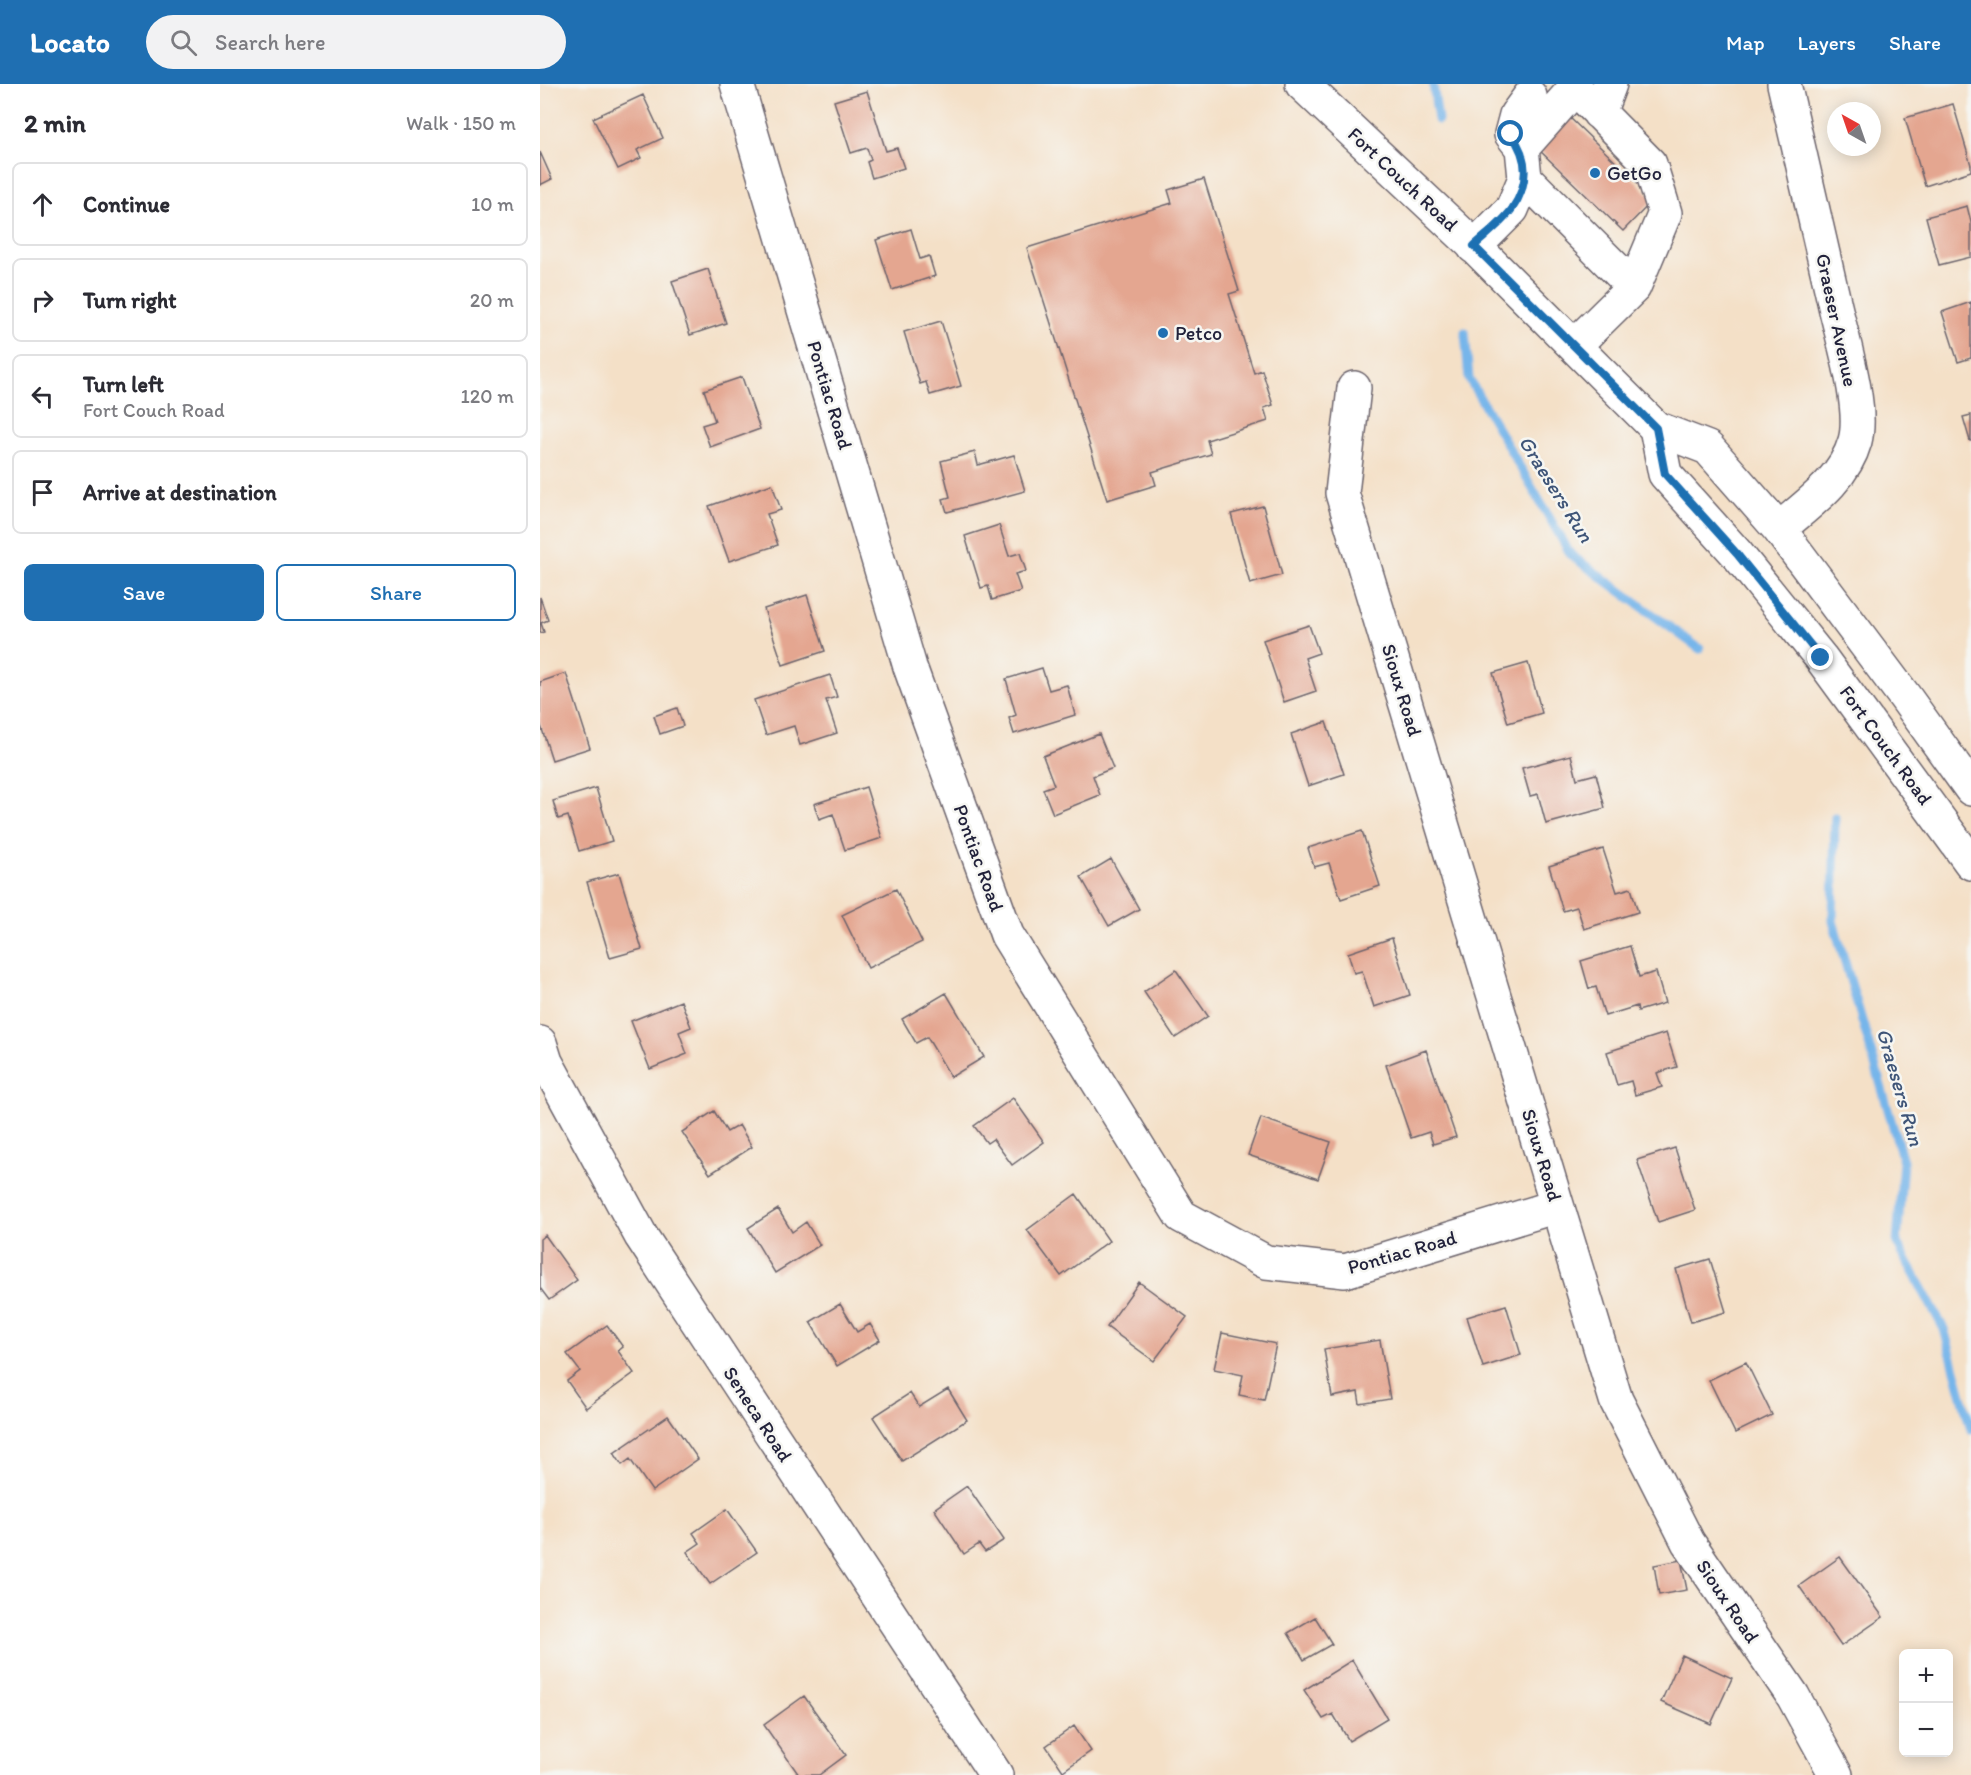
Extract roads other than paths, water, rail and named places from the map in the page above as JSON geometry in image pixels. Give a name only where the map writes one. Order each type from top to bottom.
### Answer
[{"type":"street","name":"Pontiac Road","points":[[737,84],[910,667],[1007,935],[1181,1216],[1266,1262],[1346,1271],[1557,1206]]},
{"type":"street","name":"Fort Couch Road","points":[[1302,84],[1474,246],[1656,428],[1708,448],[1779,529],[1971,789]]},
{"type":"street","name":"Graeser Avenue","points":[[1779,529],[1835,481],[1849,458],[1856,440],[1858,424],[1849,368],[1784,84]]},
{"type":"street","points":[[1474,246],[1512,209],[1523,163],[1575,88],[1605,98],[1650,164],[1665,213],[1634,287],[1574,346]]},
{"type":"street","points":[[1530,96],[1516,115],[1511,134],[1523,163],[1634,287]]},
{"type":"street","name":"Sioux Road","points":[[1354,388],[1342,493],[1616,1400],[1688,1542],[1793,1696],[1836,1775]]},
{"type":"street","name":"Fort Couch Road","points":[[1656,428],[1665,474],[1737,554],[1821,658],[1971,863]]},
{"type":"street","name":"Seneca Road","points":[[540,1043],[546,1062],[640,1236],[996,1775]]},
{"type":"waterway","name":"Graesers Run","points":[[1433,84],[1438,120]]},
{"type":"waterway","name":"Graesers Run","points":[[1465,332],[1469,379],[1571,555],[1700,649]]},
{"type":"waterway","name":"Graesers Run","points":[[1835,817],[1833,921],[1903,1161],[1897,1243],[1944,1329],[1971,1429]]},
{"type":"place","name":"GetGo","points":[[1595,173]]},
{"type":"place","name":"Petco","points":[[1163,333]]}]
